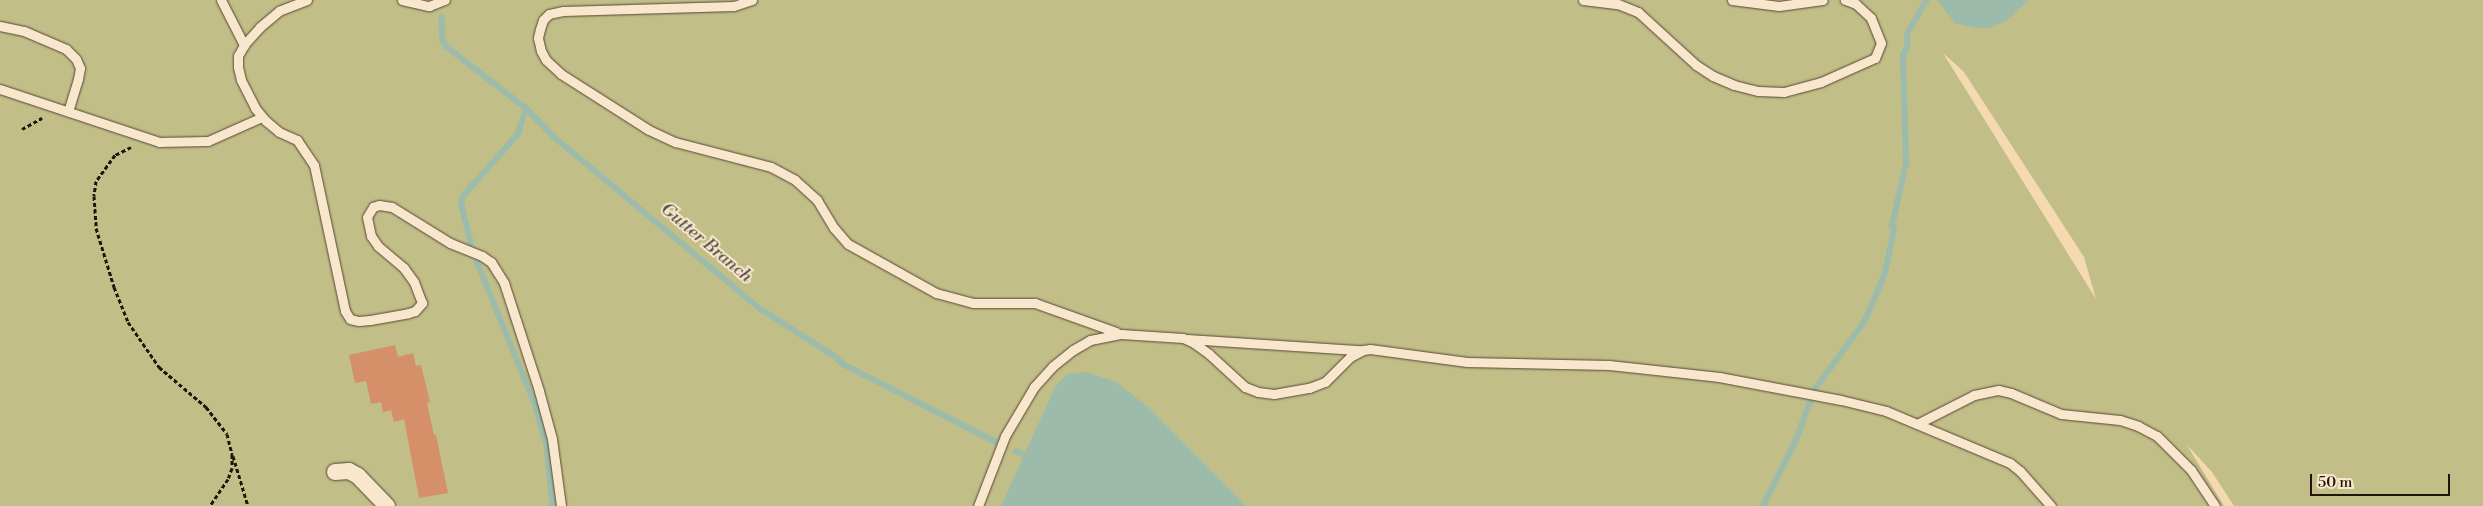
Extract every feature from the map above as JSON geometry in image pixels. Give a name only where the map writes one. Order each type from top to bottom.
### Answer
[{"type":"street","points":[[335,472],[349,471],[358,476],[388,506]]},
{"type":"lane","points":[[221,0],[244,45]]},
{"type":"lane","points":[[279,11],[280,0]]},
{"type":"lane","points":[[307,0],[279,11],[244,45],[238,56],[238,67],[245,87],[262,116],[279,132],[296,140],[314,165],[345,311],[350,319],[359,321],[370,320],[408,313],[419,307],[422,303],[414,282],[404,268],[378,246],[371,236],[367,217],[374,207],[378,205],[392,207],[450,243],[492,262],[504,283],[539,391],[552,439],[561,506]]},
{"type":"lane","points":[[402,0],[429,6],[445,0]]},
{"type":"lane","points":[[752,0],[733,6],[563,11],[549,14],[543,20],[538,38],[541,51],[546,60],[561,74],[649,130],[675,142],[771,167],[795,180],[817,200],[834,228],[848,244],[936,293],[973,303],[1035,303],[1121,334]]},
{"type":"lane","points":[[1583,0],[1598,0],[1618,4],[1638,12],[1696,65],[1713,76],[1734,85],[1758,91],[1784,92],[1822,82],[1875,58],[1881,42],[1871,18],[1856,4],[1845,0]]},
{"type":"lane","points":[[1732,0],[1779,6],[1822,0]]},
{"type":"lane","points":[[0,26],[24,31],[66,49],[76,59],[80,68],[68,112]]},
{"type":"lane","points":[[0,89],[159,142],[208,141],[262,116]]},
{"type":"lane","points":[[978,506],[1005,436],[1034,387],[1053,366],[1073,350],[1090,340],[1121,334],[1362,350],[1467,362],[1609,365],[1719,377],[1841,400],[1886,411],[2010,464],[2020,471],[2051,506]]},
{"type":"lane","points":[[1183,338],[1209,354],[1244,387],[1258,392],[1274,394],[1309,388],[1325,382],[1333,376],[1350,356],[1362,350]]},
{"type":"lane","points":[[1917,424],[1974,395],[1998,390],[2011,393],[2061,414],[2120,420],[2138,426],[2157,436],[2190,470],[2215,506]]},
{"type":"path","points":[[22,129],[58,109]]},
{"type":"path","points":[[132,146],[115,155],[103,169],[96,182],[94,196],[96,228],[114,287],[128,322],[159,367],[206,407],[227,434],[248,506]]},
{"type":"path","points":[[210,506],[228,479],[232,468],[232,454]]},
{"type":"shaded area","points":[[0,0],[2483,0],[2483,506],[2234,506],[2212,472],[2187,445],[2224,506],[0,506]],"holes":[[[1943,53],[1964,72],[2084,257],[2096,299]]]},
{"type":"shaded area","points":[[1937,0],[2029,0],[2006,21],[1989,28],[1975,28],[1955,23]]},
{"type":"shaded area","points":[[1087,372],[1116,382],[1149,408],[1246,506],[1001,506],[1056,385],[1068,374]]},
{"type":"building","points":[[395,345],[398,357],[413,353],[416,366],[421,365],[430,402],[427,403],[448,493],[419,498],[404,419],[394,422],[391,410],[383,412],[381,402],[371,404],[366,381],[355,383],[349,355]]},
{"type":"waterway","points":[[1815,389],[1865,321],[1885,273],[1894,229],[1892,226],[1906,164],[1903,55],[1907,48],[1907,34],[1927,0]]},
{"type":"waterway","name":"Gutter Branch","points":[[442,17],[443,40],[447,47],[526,108],[553,136],[761,309],[836,357],[843,364],[996,442]]},
{"type":"waterway","points":[[471,244],[461,204],[463,196],[518,134],[526,108]]},
{"type":"waterway","points":[[477,261],[535,404],[547,445],[553,506]]},
{"type":"waterway","points":[[1763,506],[1796,440],[1810,402]]},
{"type":"waterway","name":"Gutter Branch","points":[[1016,451],[1029,457]]}]
